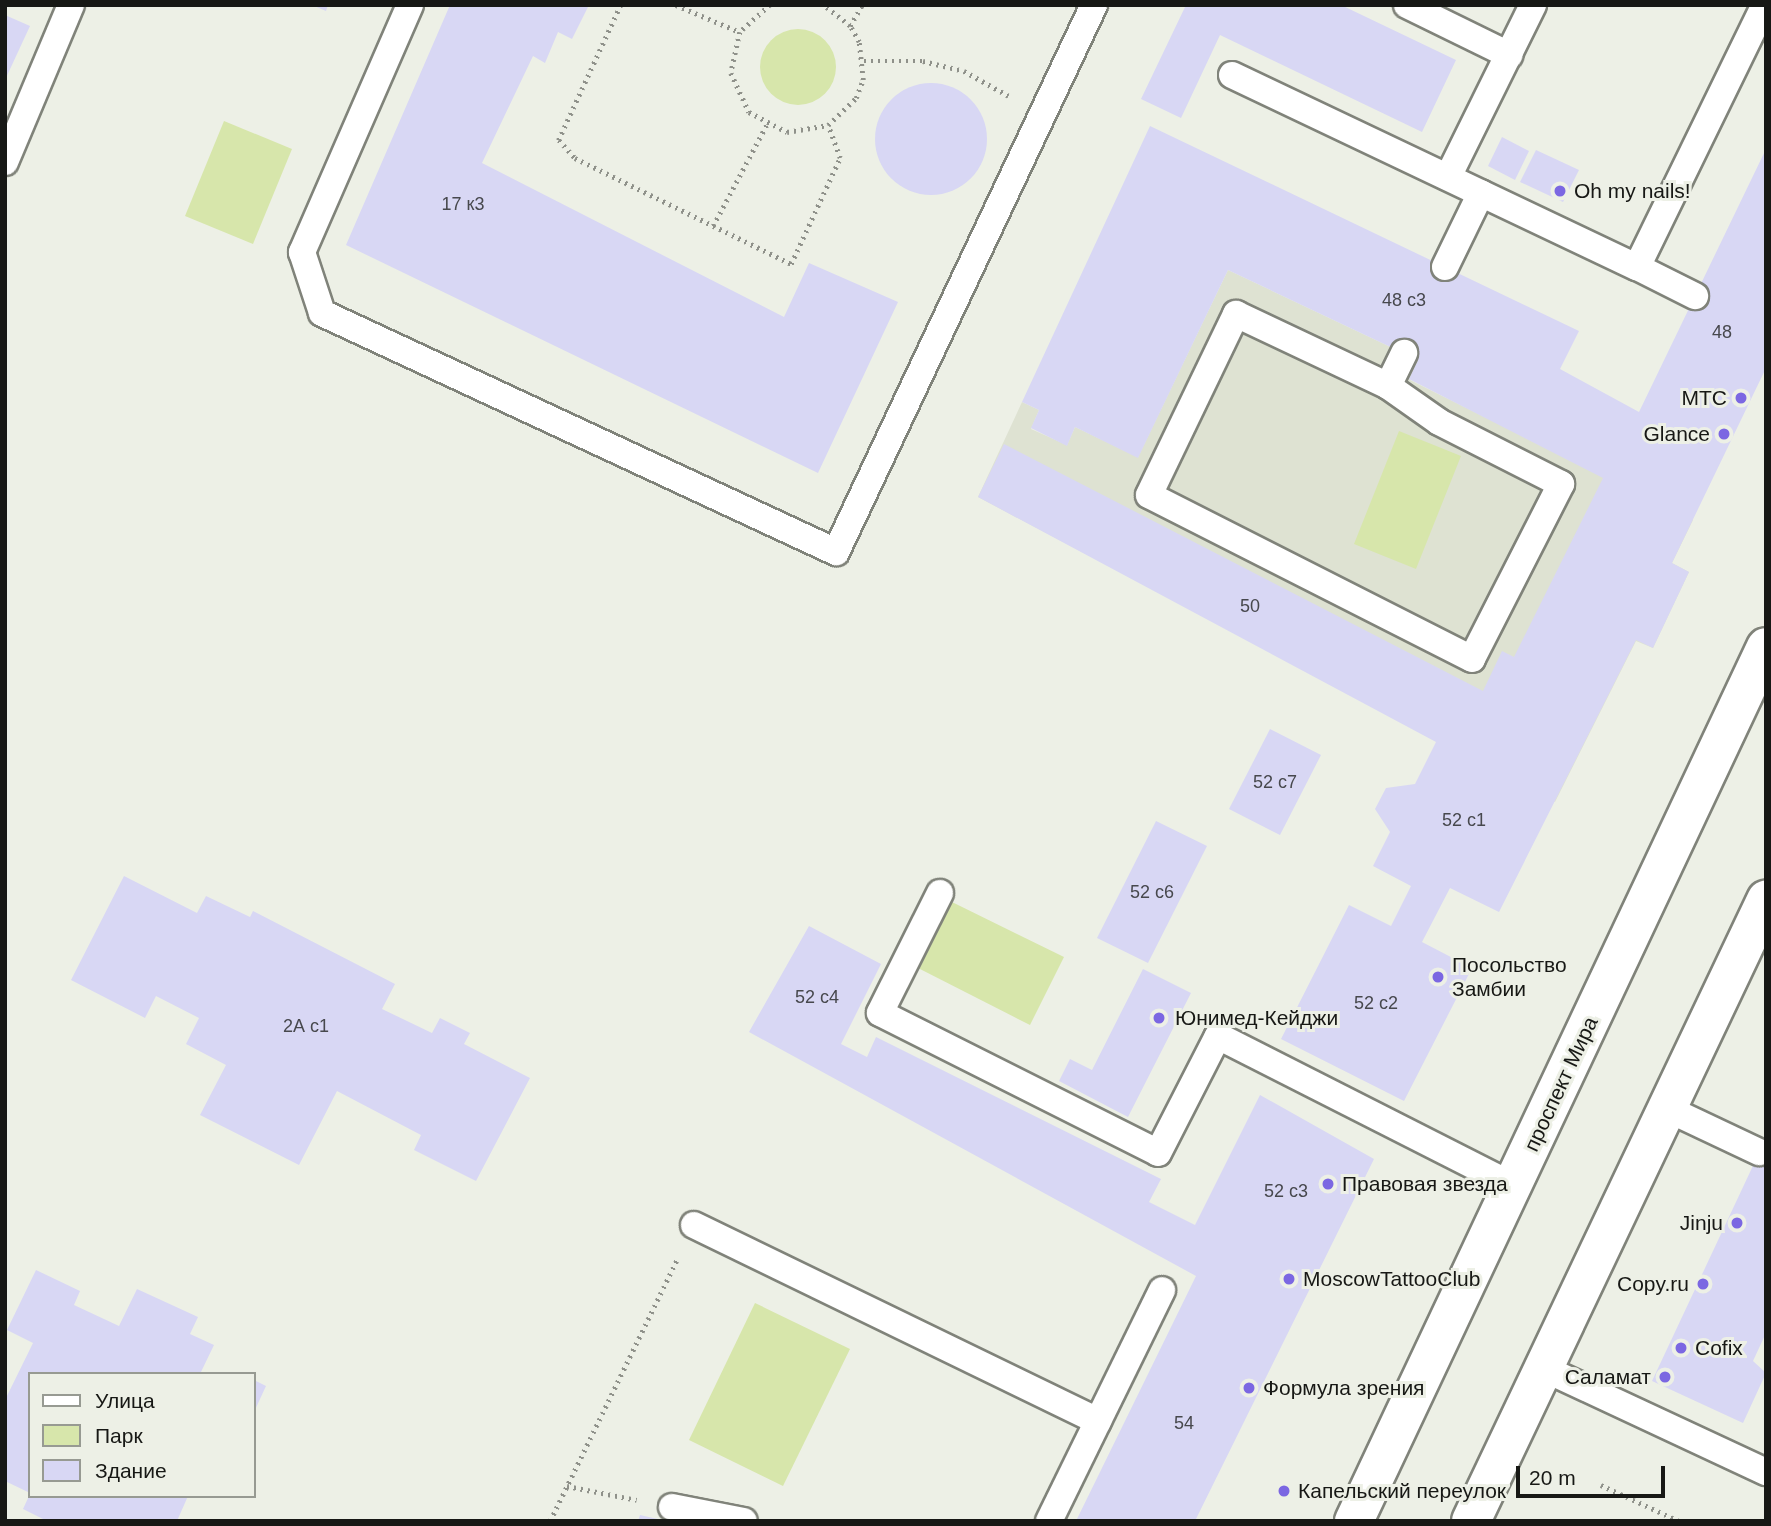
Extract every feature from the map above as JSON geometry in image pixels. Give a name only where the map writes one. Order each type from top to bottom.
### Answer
[{"type":"main road","name":"проспект Мира","points":[[1354,1521],[1766,647]]},
{"type":"main road","points":[[1471,1521],[1766,900]]},
{"type":"lane","points":[[5,162],[71,5]]},
{"type":"lane","points":[[410,5],[303,252],[322,313],[836,552],[1043,120],[1094,5]]},
{"type":"lane","points":[[1407,5],[1509,55]]},
{"type":"lane","points":[[1448,177],[1533,5]]},
{"type":"lane","points":[[1637,268],[1765,5]]},
{"type":"lane","points":[[1232,75],[1695,296]]},
{"type":"lane","points":[[1445,267],[1481,193]]},
{"type":"lane","points":[[1236,314],[1388,386],[1439,422],[1561,484],[1472,659],[1149,495],[1236,314]]},
{"type":"lane","points":[[1388,386],[1404,353]]},
{"type":"lane","points":[[940,893],[880,1013],[1158,1153],[1218,1036],[1514,1186]]},
{"type":"lane","points":[[1668,1109],[1759,1152]]},
{"type":"lane","points":[[694,1225],[1098,1421]]},
{"type":"lane","points":[[1049,1521],[1162,1290]]},
{"type":"lane","points":[[1545,1369],[1766,1472]]},
{"type":"lane","points":[[672,1507],[744,1521]]},
{"type":"path","points":[[621,5],[559,140],[575,158],[791,264],[840,158],[828,125]]},
{"type":"path","points":[[676,5],[740,32]]},
{"type":"path","points":[[770,5],[740,32],[732,62],[737,94],[767,124],[787,132],[828,125],[856,98],[864,61],[850,26],[823,5]]},
{"type":"path","points":[[850,26],[862,5]]},
{"type":"path","points":[[864,61],[923,61],[964,71],[1043,120]]},
{"type":"path","points":[[713,226],[767,124]]},
{"type":"path","points":[[550,1521],[694,1225]]},
{"type":"path","points":[[1601,1485],[1679,1521]]},
{"type":"path","points":[[567,1486],[672,1507]]},
{"type":"shaded area","points":[[1228,270],[1418,360],[1410,380],[1693,520],[1672,563],[1689,572],[1653,648],[1636,641],[1555,802],[978,497],[1022,402],[1039,410],[1031,429],[1067,445],[1075,427],[1138,457]]},
{"type":"green space","points":[[798,29],[812,32],[825,40],[833,53],[836,67],[833,81],[825,94],[812,102],[798,105],[784,102],[771,94],[763,81],[760,67],[763,53],[771,40],[784,32]]},
{"type":"green space","points":[[224,121],[292,149],[253,244],[185,216]]},
{"type":"green space","points":[[1399,431],[1461,456],[1416,569],[1354,544]]},
{"type":"green space","points":[[952,902],[1064,957],[1030,1025],[918,968]]},
{"type":"green space","points":[[755,1303],[850,1349],[783,1486],[689,1440]]},
{"type":"building","points":[[312,5],[328,5],[326,11]]},
{"type":"building","points":[[450,5],[589,5],[572,39],[558,32],[545,63],[533,56],[482,163],[784,317],[809,263],[898,302],[818,473],[346,245]]},
{"type":"building","points":[[1186,5],[1341,5],[1456,60],[1422,132],[1220,35],[1181,118],[1141,99]]},
{"type":"building","points":[[5,15],[30,26],[5,80]]},
{"type":"building","points":[[931,83],[953,87],[971,99],[983,117],[987,139],[983,161],[971,179],[953,191],[931,195],[909,191],[891,179],[879,161],[875,139],[879,117],[891,99],[909,87]]},
{"type":"building","points":[[1150,126],[1579,331],[1560,369],[1639,412],[1766,149],[1766,368],[1672,563],[1689,572],[1653,648],[1636,640],[1499,912],[1450,888],[1422,942],[1472,968],[1404,1101],[1281,1039],[1349,905],[1391,926],[1411,886],[1373,866],[1390,832],[1375,809],[1386,788],[1415,784],[1436,742],[978,497],[1004,444],[1483,691],[1502,651],[1514,657],[1603,478],[1409,379],[1418,360],[1228,270],[1138,458],[1075,427],[1067,446],[1031,428],[1039,410],[1022,402]]},
{"type":"building","points":[[1502,137],[1529,151],[1515,180],[1488,166]]},
{"type":"building","points":[[1536,150],[1579,170],[1563,202],[1520,182]]},
{"type":"building","points":[[1270,729],[1321,755],[1280,835],[1229,809]]},
{"type":"building","points":[[1156,821],[1207,846],[1148,963],[1097,938]]},
{"type":"building","points":[[124,876],[197,913],[206,896],[250,917],[253,911],[395,984],[382,1009],[432,1033],[440,1018],[470,1033],[464,1044],[530,1078],[476,1181],[414,1150],[421,1135],[337,1091],[299,1165],[200,1115],[226,1065],[186,1044],[199,1018],[156,996],[145,1018],[71,980]]},
{"type":"building","points":[[809,926],[881,964],[841,1044],[867,1057],[876,1037],[1161,1179],[1149,1202],[1195,1225],[1260,1095],[1374,1159],[1195,1521],[1076,1521],[1196,1276],[749,1032]]},
{"type":"building","points":[[1143,969],[1191,993],[1128,1117],[1059,1081],[1070,1059],[1092,1070]]},
{"type":"building","points":[[1766,1138],[1766,1333],[1753,1361],[1766,1373],[1743,1423],[1652,1381]]},
{"type":"building","points":[[36,1270],[80,1291],[74,1305],[119,1326],[137,1289],[198,1317],[190,1334],[214,1345],[201,1372],[28,1372],[28,1492],[5,1481],[5,1400],[33,1343],[7,1330]]},
{"type":"building","points":[[256,1381],[266,1386],[256,1408]]},
{"type":"building","points":[[28,1498],[187,1498],[177,1521],[47,1521],[23,1509]]},
{"type":"building","points":[[640,1515],[662,1520],[638,1521]]},
{"type":"place","name":"Oh my nails!","points":[[1560,191]]},
{"type":"place","name":"МТС","points":[[1741,398]]},
{"type":"place","name":"Glance","points":[[1724,434]]},
{"type":"place","name":"Посольство Замбии","points":[[1438,977]]},
{"type":"place","name":"Юнимед-Кейджи","points":[[1159,1018]]},
{"type":"place","name":"Правовая звезда","points":[[1328,1184]]},
{"type":"place","name":"Jinju","points":[[1737,1223]]},
{"type":"place","name":"MoscowTattooClub","points":[[1289,1279]]},
{"type":"place","name":"Copy.ru","points":[[1703,1284]]},
{"type":"place","name":"Cofix","points":[[1681,1348]]},
{"type":"place","name":"Саламат","points":[[1665,1377]]},
{"type":"place","name":"Формула зрения","points":[[1249,1388]]},
{"type":"place","name":"Капельский переулок","points":[[1284,1491]]}]
